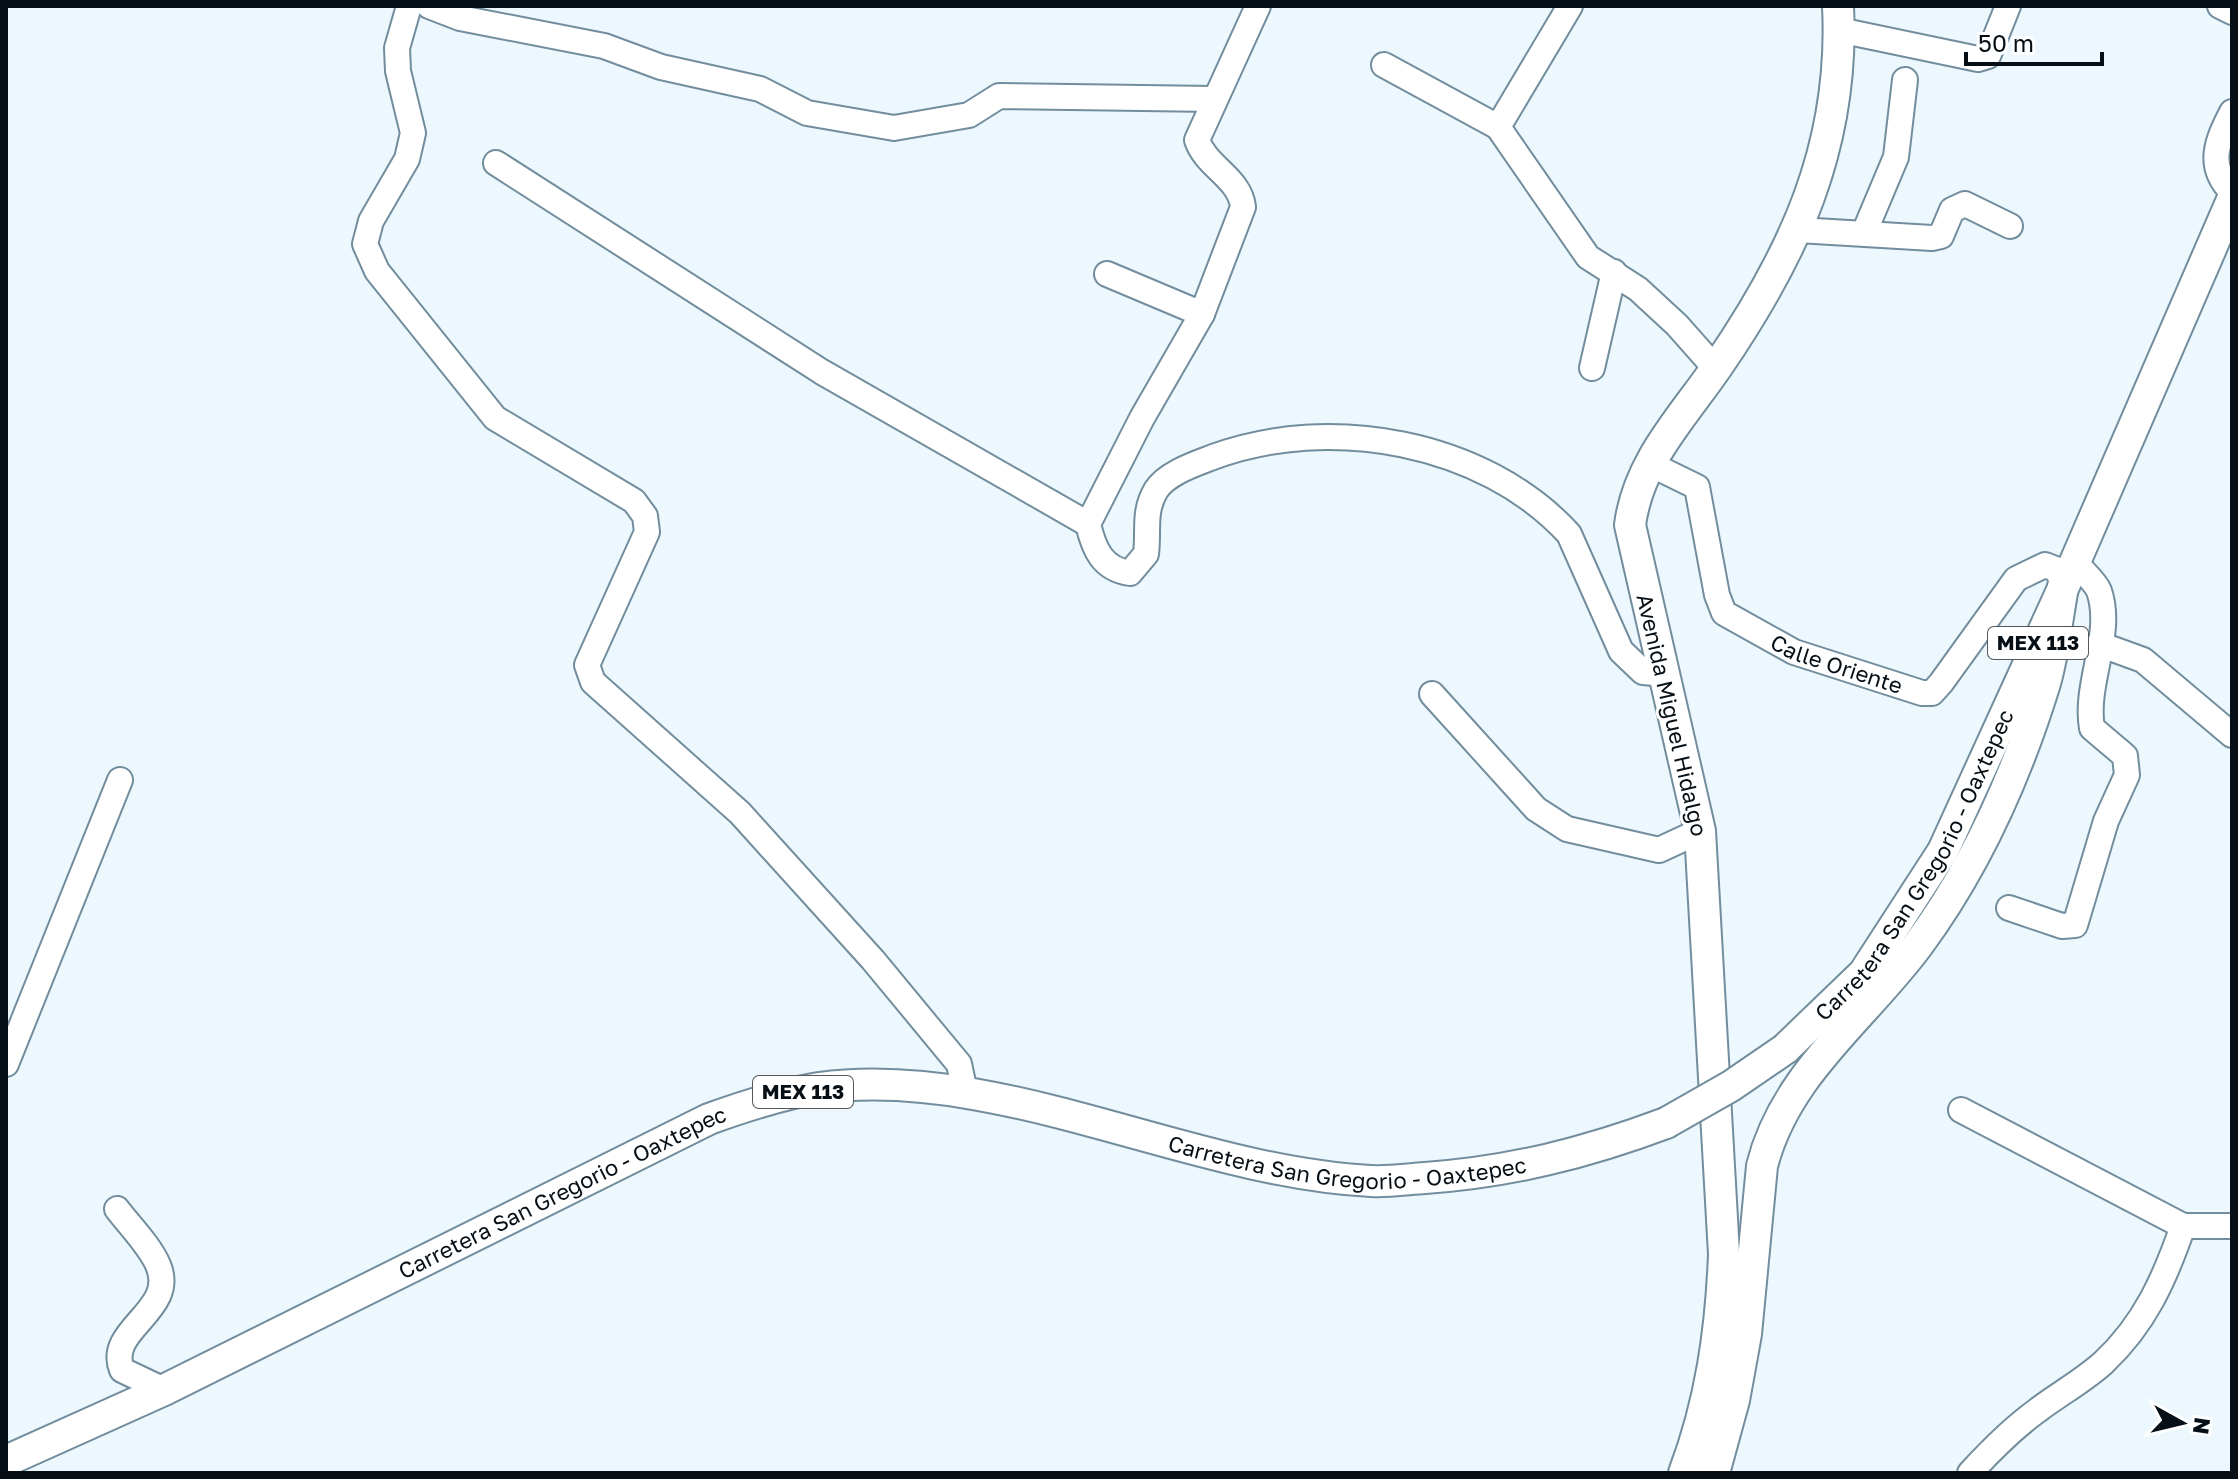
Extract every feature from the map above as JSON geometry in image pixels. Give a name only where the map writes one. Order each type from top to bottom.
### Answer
[{"type":"main road","name":"Avenida Miguel Hidalgo","points":[[1684,1473],[1711,1385],[1721,1314],[1724,1254],[1700,831],[1631,539],[1634,499],[1648,463],[1757,306],[1798,230],[1818,177],[1838,18]]},
{"type":"main road","name":"Carretera San Gregorio - Oaxtepec","points":[[6,1461],[164,1390],[709,1119],[763,1100],[820,1088],[891,1085],[965,1092],[1273,1169],[1372,1181],[1524,1168],[1600,1148],[1666,1123],[1731,1086],[1785,1049],[1864,973],[1943,851],[2224,238],[2232,200]]},
{"type":"main road","points":[[1714,1473],[1741,1363],[1762,1166],[1769,1137],[1802,1080],[1919,944],[1974,856],[2046,680],[2069,575]]},
{"type":"street","points":[[409,6],[397,48],[398,71],[413,133],[407,159],[371,221],[365,244],[377,271],[495,418],[634,501],[645,516],[647,532],[587,665],[593,682],[740,813],[873,960],[959,1064],[965,1092]]},
{"type":"street","points":[[429,6],[460,18],[604,46],[661,67],[760,89],[807,113],[894,128],[969,115],[999,96],[1214,99]]},
{"type":"street","points":[[1258,6],[1197,140],[1202,154],[1239,190],[1243,207],[1202,314],[1142,418],[1088,524],[1093,546],[1106,564],[1130,573],[1146,554],[1145,514],[1158,487],[1192,465],[1233,450],[1309,439],[1374,441],[1444,455],[1489,473],[1556,520],[1569,534],[1621,651],[1643,672],[1665,674]]},
{"type":"street","points":[[1498,127],[1570,6]]},
{"type":"street","points":[[1838,18],[1978,59],[1988,56],[2008,6]]},
{"type":"street","points":[[2220,6],[2232,12]]},
{"type":"street","points":[[1384,65],[1498,127],[1588,257],[1614,272],[1677,325],[1716,369]]},
{"type":"street","points":[[1864,233],[1896,157],[1905,80]]},
{"type":"street","points":[[2232,112],[2218,141],[2215,165],[2222,182],[2232,192]]},
{"type":"street","points":[[496,163],[822,372],[1088,524]]},
{"type":"street","points":[[1798,230],[1941,236],[1952,210],[1965,204],[2010,226]]},
{"type":"street","points":[[1592,368],[1614,272]]},
{"type":"street","points":[[1107,274],[1202,314]]},
{"type":"street","name":"Calle Oriente","points":[[1648,463],[1697,487],[1717,595],[1724,613],[1794,652],[1922,693],[1932,693],[1941,683],[2016,579],[2045,565],[2069,575]]},
{"type":"street","points":[[2009,908],[2062,926],[2075,925],[2093,858],[2128,763],[2092,728],[2093,682],[2103,609],[2098,588],[2069,575]]},
{"type":"street","points":[[2099,644],[2143,660],[2232,735]]},
{"type":"street","points":[[1432,694],[1536,809],[1567,829],[1659,850],[1700,831]]},
{"type":"street","points":[[6,1064],[120,780]]},
{"type":"street","points":[[1961,1110],[2183,1226],[2232,1226]]},
{"type":"street","points":[[117,1209],[158,1265],[162,1284],[155,1305],[120,1346],[117,1356],[122,1370],[164,1390]]},
{"type":"street","points":[[1970,1473],[2023,1421],[2102,1363],[2128,1335],[2165,1277],[2183,1226]]}]
